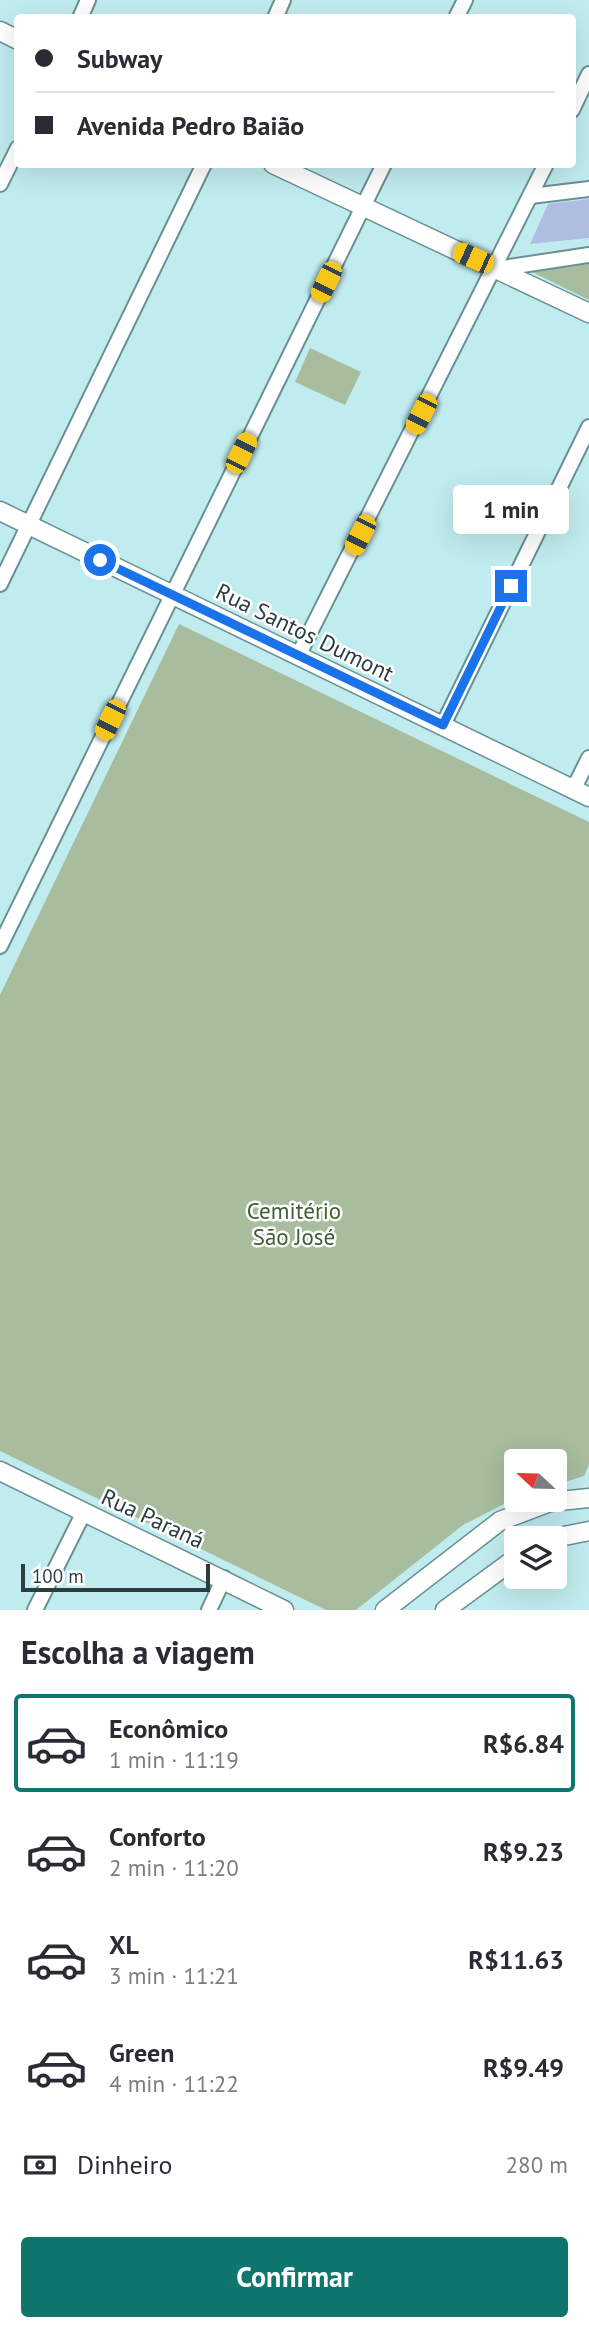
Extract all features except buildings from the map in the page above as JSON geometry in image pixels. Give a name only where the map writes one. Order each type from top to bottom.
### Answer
[{"type":"main road","points":[[280,168],[589,313]]},
{"type":"main road","name":"Rua Santos Dumont","points":[[0,511],[584,792]]},
{"type":"main road","name":"Rua Paraná","points":[[0,1471],[224,1578],[284,1610]]},
{"type":"main road","points":[[385,1610],[500,1521],[550,1502],[589,1498]]},
{"type":"main road","points":[[567,1535],[589,1531]]},
{"type":"main road","points":[[445,1610],[504,1567]]},
{"type":"street","points":[[576,102],[589,74]]},
{"type":"street","points":[[0,184],[14,156]]},
{"type":"street","points":[[0,584],[202,168]]},
{"type":"street","points":[[0,946],[382,168]]},
{"type":"street","points":[[298,656],[496,269],[544,168]]},
{"type":"street","points":[[531,196],[589,189]]},
{"type":"street","points":[[496,269],[589,255]]},
{"type":"street","points":[[443,725],[589,427]]},
{"type":"street","points":[[584,792],[589,758]]},
{"type":"street","points":[[34,1610],[85,1512]]},
{"type":"street","points":[[209,1610],[224,1578]]},
{"type":"green space","points":[[589,264],[589,300],[526,269]]},
{"type":"green space","points":[[310,348],[361,372],[345,405],[295,382]]},
{"type":"green space","name":"Cemitério São José","points":[[179,624],[589,822],[589,1465],[584,1476],[567,1481],[567,1449],[504,1449],[504,1504],[463,1525],[356,1610],[326,1610],[0,1451],[0,995]]},
{"type":"water","points":[[589,199],[589,238],[530,244],[548,204]]},
{"type":"route","points":[[100,560],[443,725],[511,586]]}]
